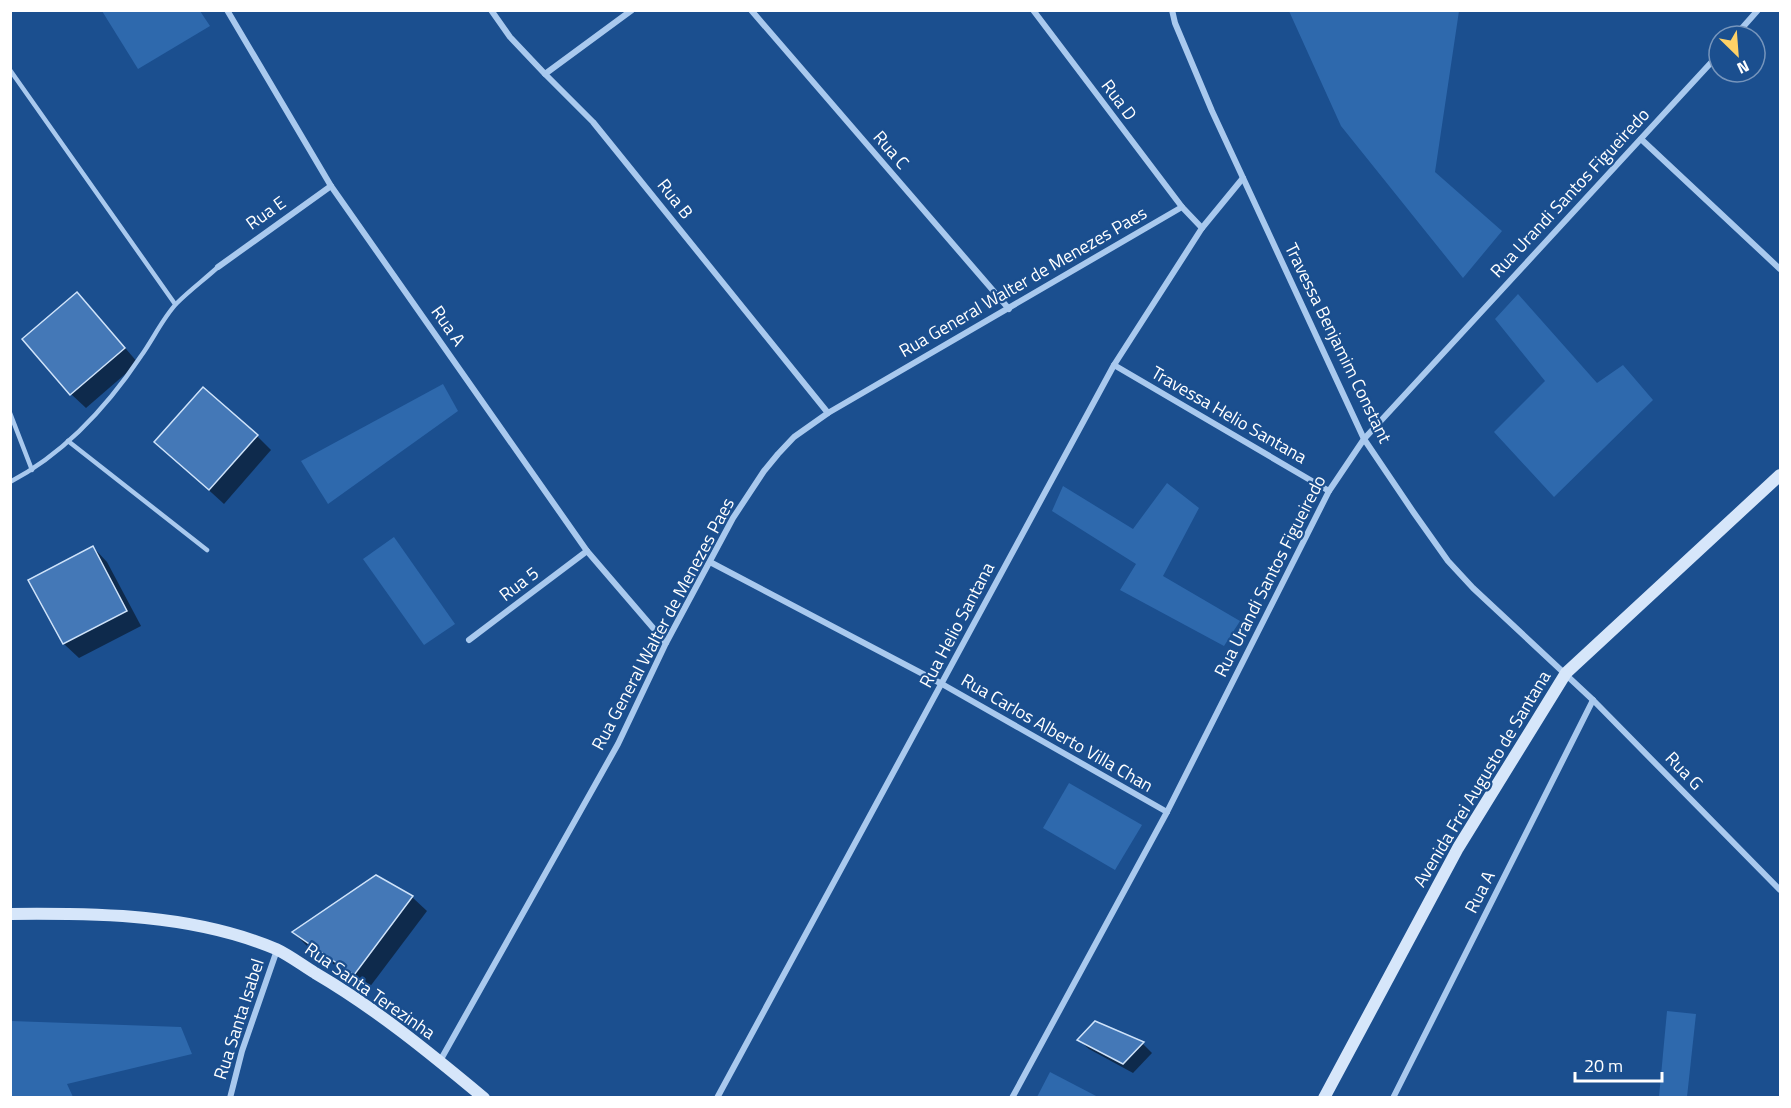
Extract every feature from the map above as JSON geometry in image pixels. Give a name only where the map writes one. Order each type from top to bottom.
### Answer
[{"type":"street","name":"Rua A","points":[[227,10],[331,186],[587,551],[666,643]]},
{"type":"street","name":"Rua B","points":[[491,10],[510,37],[593,122],[828,413]]},
{"type":"street","points":[[545,74],[632,10]]},
{"type":"street","name":"Rua C","points":[[751,10],[1009,309]]},
{"type":"street","name":"Rua D","points":[[1033,10],[1182,207]]},
{"type":"street","name":"Travessa Benjamim Constant","points":[[1172,10],[1175,23],[1208,102],[1364,439],[1448,561],[1513,626],[1566,673]]},
{"type":"street","points":[[1746,24],[1758,10]]},
{"type":"street","name":"Rua Urandi Santos Figueiredo","points":[[1012,1098],[1167,812],[1329,490],[1364,439],[1707,67]]},
{"type":"street","points":[[1641,139],[1780,269]]},
{"type":"street","name":"Rua Helio Santana","points":[[717,1098],[1114,365],[1202,228],[1243,178]]},
{"type":"street","name":"Rua E","points":[[218,267],[331,186]]},
{"type":"street","points":[[1182,207],[1202,228]]},
{"type":"street","name":"Rua General Walter de Menezes Paes","points":[[440,1061],[618,744],[666,643],[733,518],[764,471],[794,437],[828,413],[1182,207]]},
{"type":"street","name":"Travessa Helio Santana","points":[[1114,365],[1329,490]]},
{"type":"street","name":"Avenida Frei Augusto de Santana","points":[[1324,1098],[1458,848],[1566,673],[1780,476]]},
{"type":"street","name":"Rua 5","points":[[469,640],[587,551]]},
{"type":"street","name":"Rua Carlos Alberto Villa Chan","points":[[710,562],[942,684],[1167,812]]},
{"type":"street","name":"Rua G","points":[[1566,673],[1780,890]]},
{"type":"street","name":"Rua A","points":[[1393,1098],[1593,699]]},
{"type":"street","name":"Rua Santa Terezinha","points":[[10,914],[86,914],[173,921],[231,934],[277,950],[338,986],[440,1061],[484,1098]]},
{"type":"street","name":"Rua Santa Isabel","points":[[230,1098],[242,1050],[277,950]]},
{"type":"lane","points":[[10,70],[175,304]]},
{"type":"lane","points":[[10,482],[32,470],[86,426],[141,357],[175,304],[218,267]]},
{"type":"lane","points":[[10,413],[32,470]]},
{"type":"lane","points":[[68,441],[207,550]]},
{"type":"shaded area","points":[[102,11],[200,11],[210,26],[138,69]]},
{"type":"shaded area","points":[[1289,11],[1459,11],[1435,172],[1502,231],[1463,278],[1341,126]]},
{"type":"shaded area","points":[[1518,294],[1597,383],[1623,365],[1653,400],[1554,497],[1494,432],[1545,381],[1495,319]]},
{"type":"shaded area","points":[[443,384],[458,411],[328,504],[301,461]]},
{"type":"shaded area","points":[[1167,483],[1199,508],[1163,576],[1240,621],[1224,646],[1120,590],[1136,564],[1052,511],[1063,486],[1133,529]]},
{"type":"shaded area","points":[[394,537],[455,624],[424,645],[363,559]]},
{"type":"shaded area","points":[[1069,783],[1142,825],[1115,870],[1043,828]]},
{"type":"shaded area","points":[[1667,1011],[1696,1014],[1687,1097],[1659,1097]]},
{"type":"shaded area","points":[[11,1021],[181,1027],[192,1054],[67,1084],[73,1097],[11,1097]]},
{"type":"shaded area","points":[[1050,1072],[1098,1097],[1037,1097]]},
{"type":"building","points":[[77,292],[125,348],[70,395],[22,339]]},
{"type":"building","points":[[203,387],[258,435],[209,490],[154,442]]},
{"type":"building","points":[[93,546],[127,611],[63,644],[28,580]]},
{"type":"building","points":[[376,875],[413,896],[354,975],[292,932]]},
{"type":"building","points":[[1095,1021],[1144,1042],[1123,1064],[1077,1040]]}]
